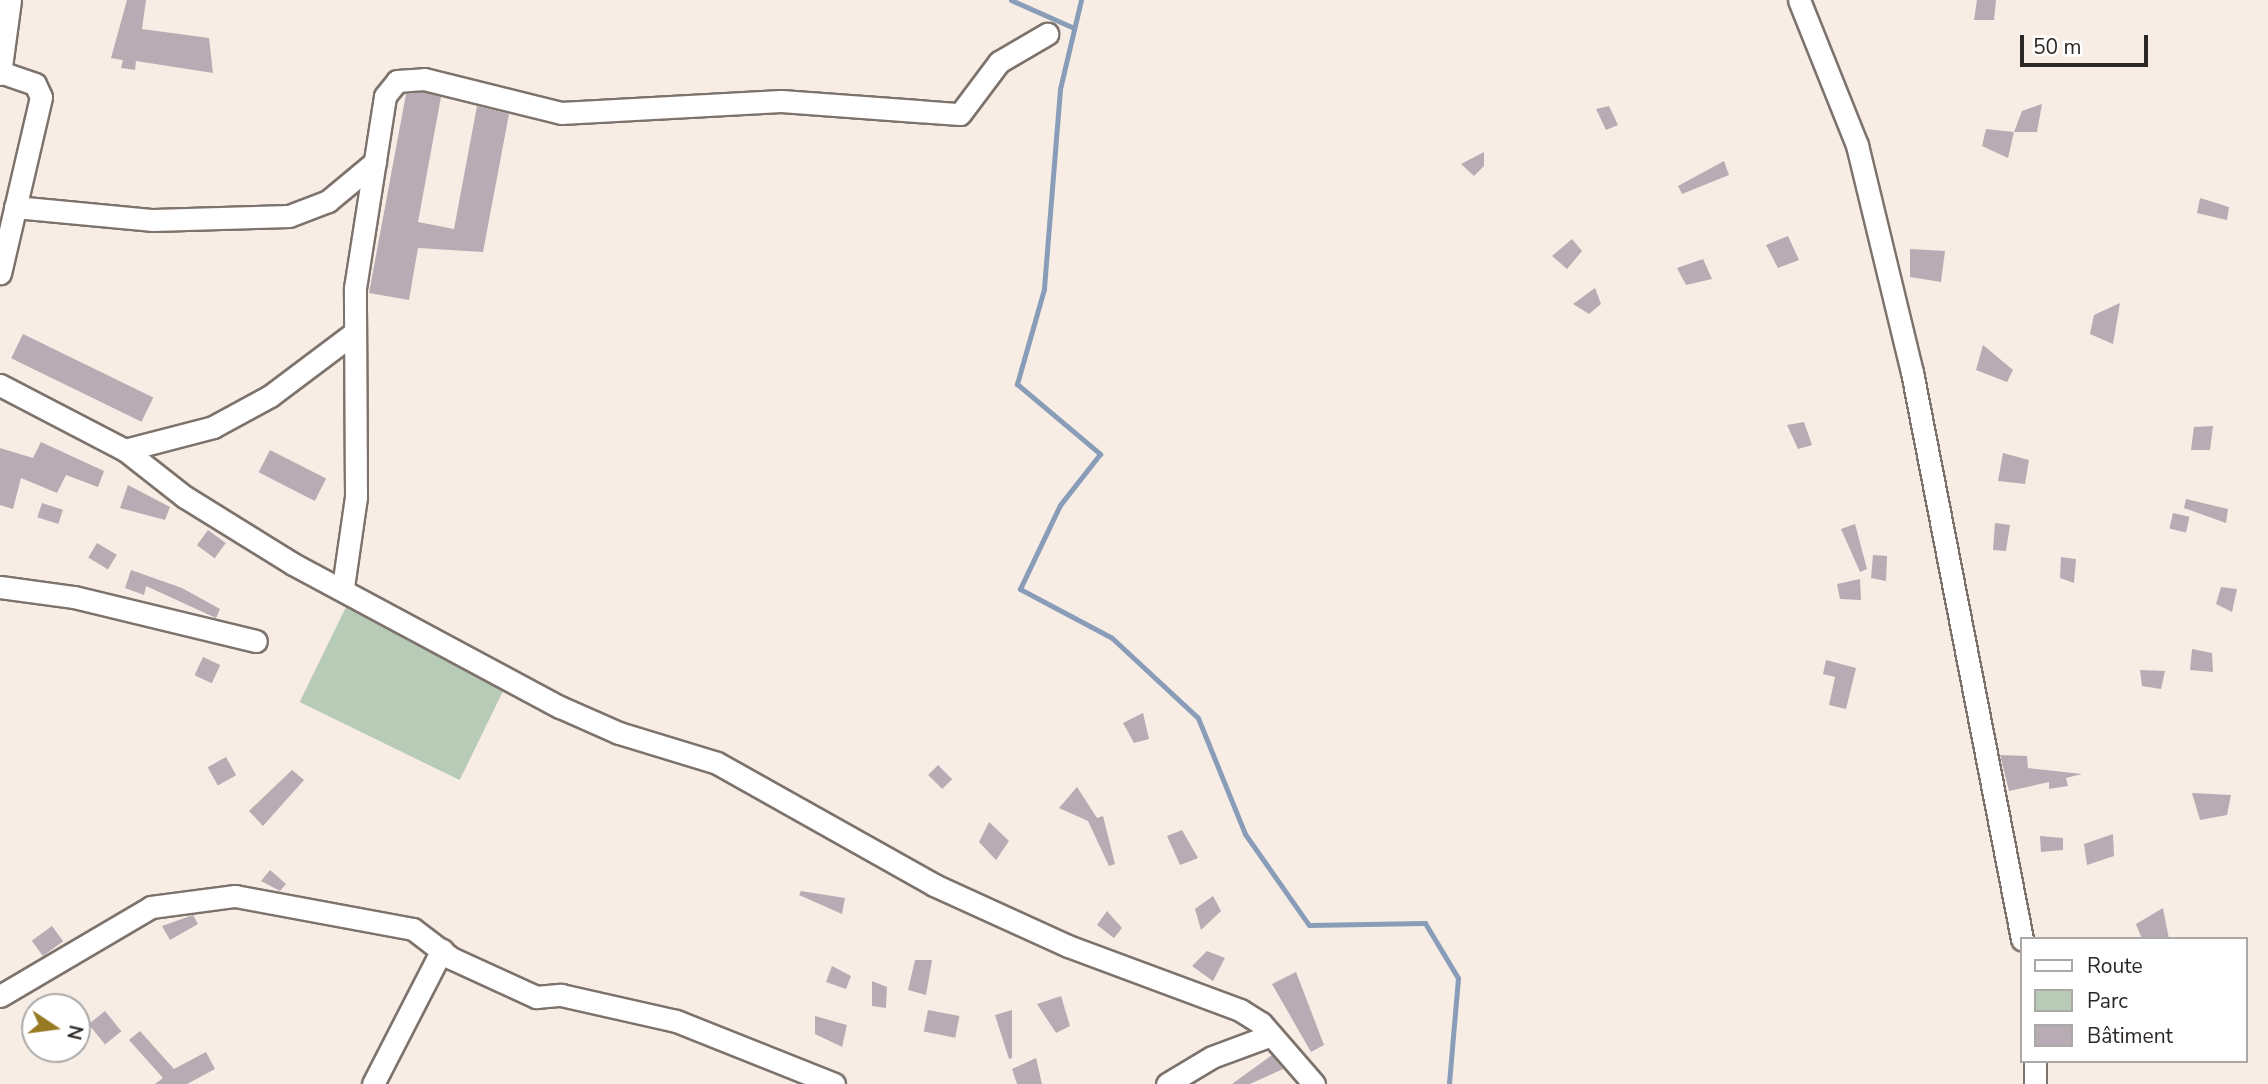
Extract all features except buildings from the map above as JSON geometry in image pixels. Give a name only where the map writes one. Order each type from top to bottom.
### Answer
[{"type":"street","points":[[0,273],[41,97],[35,84],[1,73],[10,0]]},
{"type":"street","points":[[1799,0],[1857,145],[1912,372],[2022,937]]},
{"type":"street","points":[[343,587],[356,497],[354,334],[385,96],[409,78],[561,113],[781,101],[960,114],[999,62],[1047,34]]},
{"type":"street","points":[[15,207],[153,220],[289,216],[328,201],[375,162]]},
{"type":"street","points":[[125,450],[223,422],[270,396],[354,334]]},
{"type":"street","points":[[0,385],[125,450],[185,497],[560,706],[619,733],[717,762],[934,885],[1068,946],[1217,997],[1271,1035],[1314,1084]]},
{"type":"street","points":[[0,587],[74,597],[256,641]]},
{"type":"street","points":[[0,996],[151,906],[195,897],[235,896],[378,920],[413,929],[442,950],[536,997],[561,995],[676,1021],[834,1084]]},
{"type":"street","points":[[373,1084],[442,950]]},
{"type":"street","points":[[1167,1084],[1212,1057],[1271,1035]]},
{"type":"street","points":[[2035,1063],[2035,1084]]},
{"type":"green space","points":[[347,605],[507,683],[460,780],[300,702]]},
{"type":"waterway","points":[[1011,0],[1074,28]]},
{"type":"waterway","points":[[1081,0],[1060,89],[1044,289],[1017,384],[1100,454],[1060,505],[1020,589],[1112,638],[1198,718],[1245,834],[1309,925],[1425,923],[1458,978],[1449,1084]]}]
